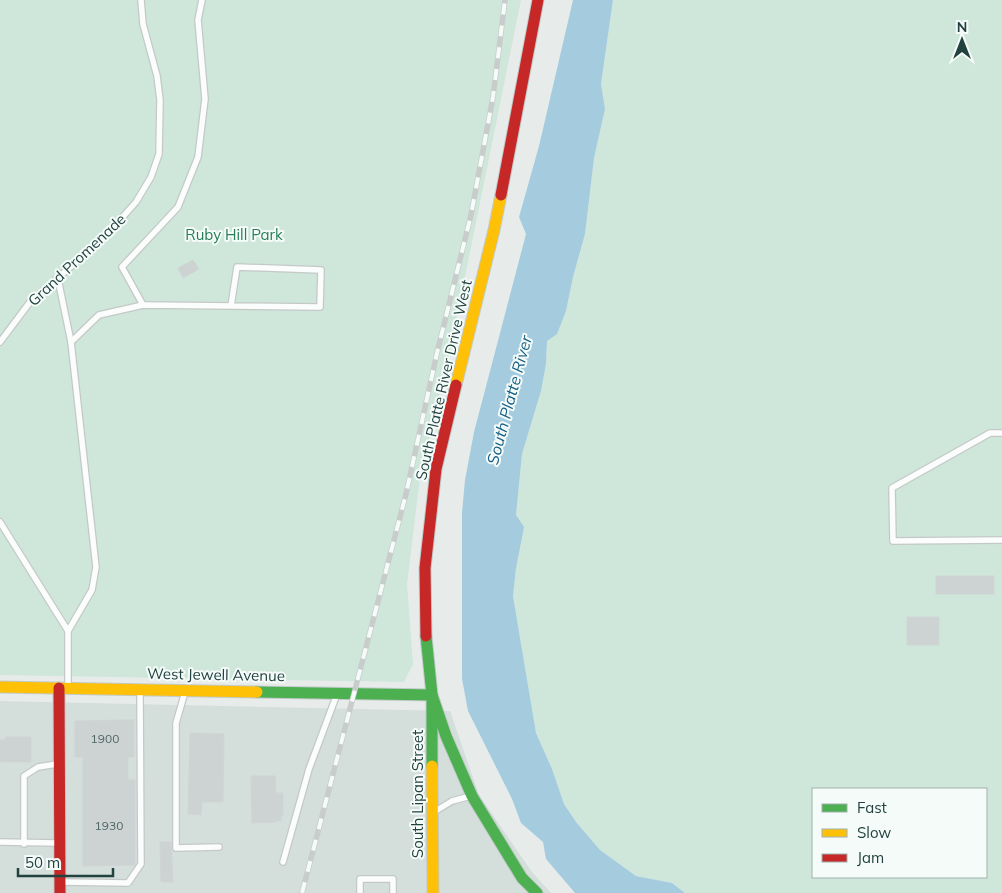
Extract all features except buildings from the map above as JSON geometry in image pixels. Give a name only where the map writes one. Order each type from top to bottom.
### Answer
[{"type":"street","name":"South Platte River Drive West","points":[[536,893],[522,878],[472,796],[446,736],[432,695],[426,637],[425,568],[436,469],[494,230],[538,0]]},
{"type":"street","name":"West Jewell Avenue","points":[[0,687],[432,695]]},
{"type":"street","points":[[60,888],[60,764],[63,688]]},
{"type":"street","name":"South Lipan Street","points":[[432,695],[433,893]]},
{"type":"lane","name":"Grand Promenade","points":[[0,342],[30,302],[105,237],[136,202],[151,177],[158,154],[160,100],[157,76],[143,24],[141,0]]},
{"type":"lane","points":[[143,305],[122,267],[178,208],[198,157],[205,98],[198,20],[202,0]]},
{"type":"lane","points":[[71,342],[99,315],[143,305],[320,307],[321,270],[236,267],[232,306]]},
{"type":"lane","points":[[58,279],[71,342],[96,567],[92,590],[68,632],[63,688]]},
{"type":"lane","points":[[1002,433],[990,433],[892,488],[893,541],[1002,540]]},
{"type":"lane","points":[[0,522],[68,632]]},
{"type":"lane","points":[[60,888],[128,883],[141,864],[140,689]]},
{"type":"lane","points":[[186,690],[176,723],[176,848],[219,847]]},
{"type":"lane","points":[[283,862],[309,769],[338,692]]},
{"type":"lane","points":[[24,844],[24,776],[38,766],[60,764]]},
{"type":"lane","points":[[433,813],[452,801],[472,796]]},
{"type":"lane","points":[[0,842],[24,844],[60,843]]},
{"type":"lane","points":[[360,893],[360,879],[393,879],[393,893]]},
{"type":"shaded area","points":[[0,701],[450,711],[479,795],[532,872],[551,893],[0,893]]},
{"type":"green space","name":"Ruby Hill Park","points":[[0,0],[521,0],[449,356],[420,478],[407,584],[413,664],[404,682],[0,675]]},
{"type":"green space","points":[[613,0],[1002,0],[1002,893],[685,893],[672,883],[636,876],[600,850],[576,822],[564,804],[552,769],[536,733],[513,596],[516,568],[516,515],[522,454],[541,391],[546,364],[547,341],[566,311],[585,234],[594,158],[605,109],[601,84]]},
{"type":"water","name":"South Platte River","points":[[573,0],[613,0],[601,84],[605,109],[594,158],[585,234],[566,311],[557,334],[547,341],[546,364],[541,391],[522,454],[516,515],[524,527],[513,596],[536,733],[552,769],[564,804],[576,822],[600,850],[636,876],[672,883],[685,893],[575,893],[546,859],[543,842],[521,823],[512,799],[468,711],[462,679],[462,512],[465,480],[474,432],[526,234],[519,217],[539,146]]},
{"type":"railway","points":[[302,893],[406,494],[437,353],[471,215],[493,97],[505,0]]},
{"type":"traffic: fast","points":[[426,636],[432,695],[446,736],[472,796],[522,878],[537,893]]},
{"type":"traffic: fast","points":[[257,692],[432,695],[432,766]]},
{"type":"traffic: slow","points":[[456,385],[501,195]]},
{"type":"traffic: slow","points":[[0,687],[257,692]]},
{"type":"traffic: slow","points":[[432,766],[433,893]]},
{"type":"traffic: jam","points":[[501,195],[538,0]]},
{"type":"traffic: jam","points":[[426,636],[425,568],[436,469],[456,385]]},
{"type":"traffic: jam","points":[[59,688],[60,893]]}]
